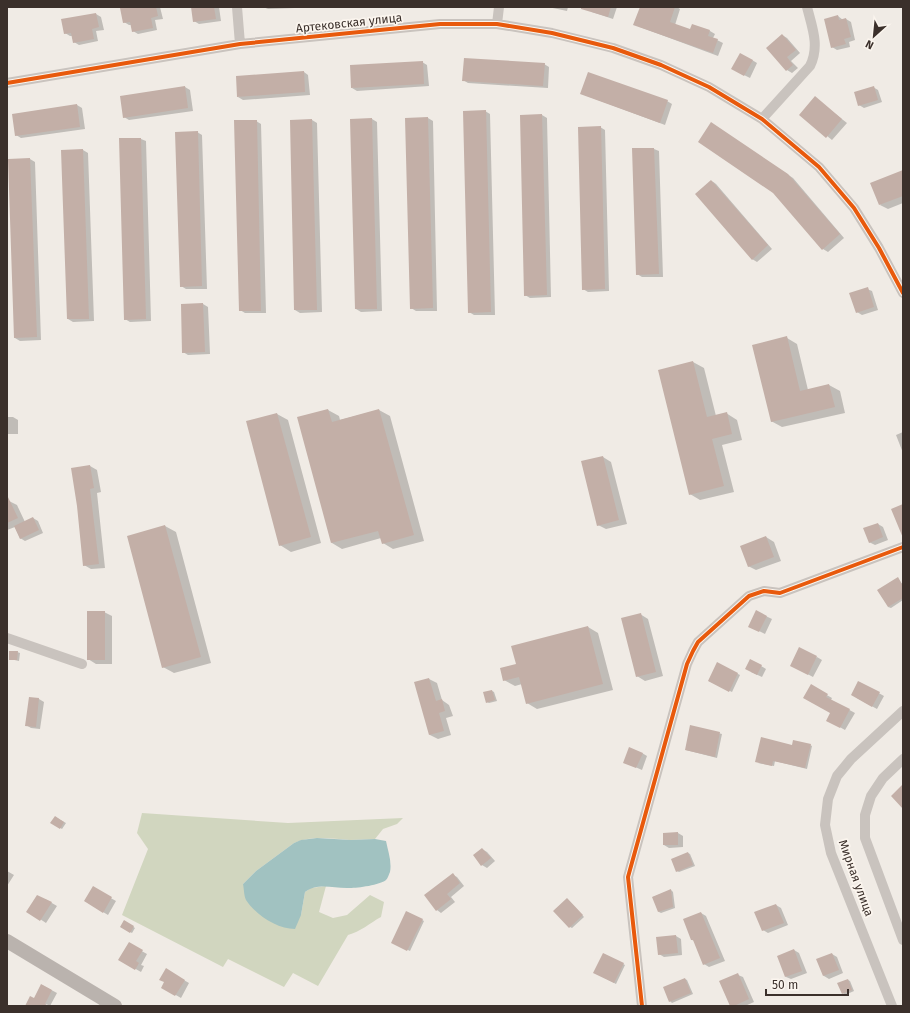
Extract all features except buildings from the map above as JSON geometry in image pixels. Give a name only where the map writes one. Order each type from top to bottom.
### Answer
[{"type":"street","points":[[237,7],[240,44]]},
{"type":"street","points":[[497,24],[499,7]]},
{"type":"street","points":[[762,119],[810,66],[814,57],[815,42],[807,7]]},
{"type":"street","name":"Артековская улица","points":[[7,84],[240,44],[440,24],[497,24],[567,37],[613,48],[661,65],[709,87],[762,119],[819,167],[854,208],[879,248],[903,292]]},
{"type":"street","points":[[642,1006],[628,877],[687,664],[698,642],[749,596],[764,591],[780,593],[903,547]]},
{"type":"street","points":[[7,638],[82,664]]},
{"type":"street","name":"Мирная улица","points":[[892,1006],[831,853],[825,825],[828,800],[837,776],[851,759],[903,711]]},
{"type":"street","name":"Мирная улица","points":[[903,760],[882,778],[871,796],[865,815],[865,838],[903,940]]},
{"type":"street","points":[[7,941],[115,1006]]},
{"type":"green space","points":[[142,813],[288,823],[403,818],[397,824],[383,829],[375,839],[350,840],[315,838],[294,843],[256,871],[243,884],[301,915],[305,892],[311,888],[326,886],[319,912],[333,918],[347,915],[370,895],[384,902],[381,917],[361,930],[348,935],[318,986],[293,973],[284,987],[228,959],[223,967],[122,915],[148,849],[137,833]]},
{"type":"water","points":[[317,838],[351,840],[375,839],[386,841],[390,856],[390,872],[386,880],[383,882],[363,887],[316,887],[310,889],[305,892],[301,915],[295,929],[281,927],[274,924],[261,916],[250,906],[244,894],[243,884],[256,871],[294,843],[301,840]]},
{"type":"cycle path","points":[[7,83],[240,44],[440,24],[497,24],[552,33],[613,48],[661,65],[709,87],[762,119],[819,167],[854,208],[879,248],[903,293]]},
{"type":"cycle path","points":[[642,1006],[628,877],[687,664],[698,642],[749,596],[764,591],[780,593],[903,547]]}]
